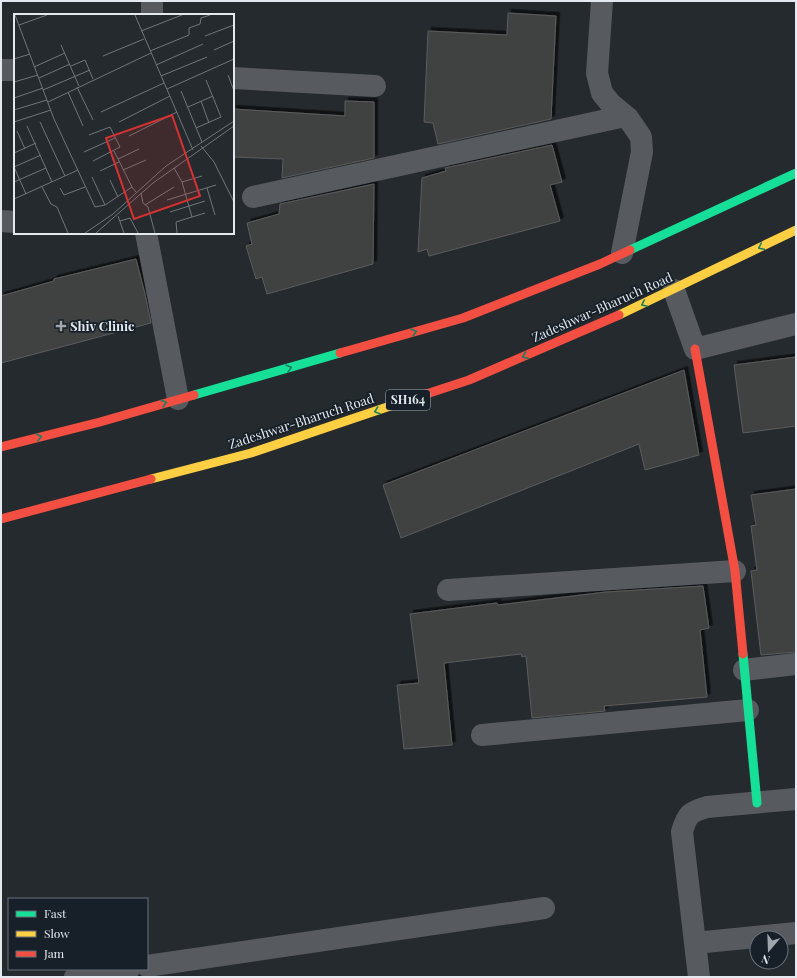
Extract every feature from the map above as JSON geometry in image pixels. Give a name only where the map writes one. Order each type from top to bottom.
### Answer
[{"type":"main road","points":[[1,447],[100,422],[463,318],[600,264],[796,173]]},
{"type":"main road","name":"Zadeshwar-Bharuch Road","points":[[1,519],[251,453],[469,380],[674,290],[796,230]]},
{"type":"main road","points":[[695,350],[735,571],[757,803]]},
{"type":"street","points":[[152,1],[152,14]]},
{"type":"street","points":[[602,1],[597,73],[602,93],[611,104],[628,118],[641,137],[642,152],[622,253]]},
{"type":"street","points":[[1,70],[14,70]]},
{"type":"street","points":[[234,78],[375,86]]},
{"type":"street","points":[[253,197],[625,116]]},
{"type":"street","points":[[1,221],[14,222]]},
{"type":"street","points":[[146,234],[178,399]]},
{"type":"street","points":[[674,290],[695,350],[796,324]]},
{"type":"street","points":[[448,590],[735,571]]},
{"type":"street","points":[[744,670],[796,664]]},
{"type":"street","points":[[482,736],[748,710]]},
{"type":"street","points":[[699,977],[682,832],[685,820],[693,811],[707,807],[796,800]]},
{"type":"street","points":[[148,966],[544,908]]},
{"type":"street","points":[[695,943],[796,933]]},
{"type":"street","points":[[75,977],[122,970]]},
{"type":"building","points":[[508,13],[556,16],[551,119],[438,144],[433,123],[424,122],[428,31],[507,35]]},
{"type":"building","points":[[345,101],[374,102],[374,158],[282,178],[283,159],[234,157],[234,109],[345,116]]},
{"type":"building","points":[[552,145],[562,182],[550,185],[560,221],[429,256],[427,249],[418,252],[422,178],[446,171],[445,168]]},
{"type":"building","points":[[374,184],[373,264],[267,294],[262,277],[256,279],[246,246],[252,244],[247,223],[279,214],[280,204]]},
{"type":"building","points":[[136,259],[151,323],[1,363],[1,296],[54,281],[54,279]]},
{"type":"building","points":[[796,357],[796,426],[743,433],[734,365]]},
{"type":"building","points":[[684,370],[699,455],[645,470],[639,444],[401,538],[383,485]]},
{"type":"building","points":[[796,489],[796,652],[761,655],[751,571],[757,570],[751,526],[756,525],[751,495]]},
{"type":"building","points":[[703,586],[709,628],[700,630],[707,697],[604,706],[605,711],[532,718],[526,656],[522,657],[521,654],[444,663],[452,745],[404,749],[397,685],[419,683],[410,614],[497,603],[498,605],[606,592]]},
{"type":"traffic: fast","points":[[630,250],[796,173]]},
{"type":"traffic: fast","points":[[194,395],[340,353]]},
{"type":"traffic: fast","points":[[743,654],[757,803]]},
{"type":"traffic: slow","points":[[619,315],[796,230]]},
{"type":"traffic: slow","points":[[151,479],[251,453],[408,400]]},
{"type":"traffic: jam","points":[[340,353],[463,318],[600,264],[630,250]]},
{"type":"traffic: jam","points":[[408,400],[469,380],[619,315]]},
{"type":"traffic: jam","points":[[695,349],[735,571],[743,654]]},
{"type":"traffic: jam","points":[[1,447],[100,422],[194,395]]},
{"type":"traffic: jam","points":[[1,519],[151,479]]},
{"type":"place","name":"Shiv Clinic","points":[[61,326]]}]
